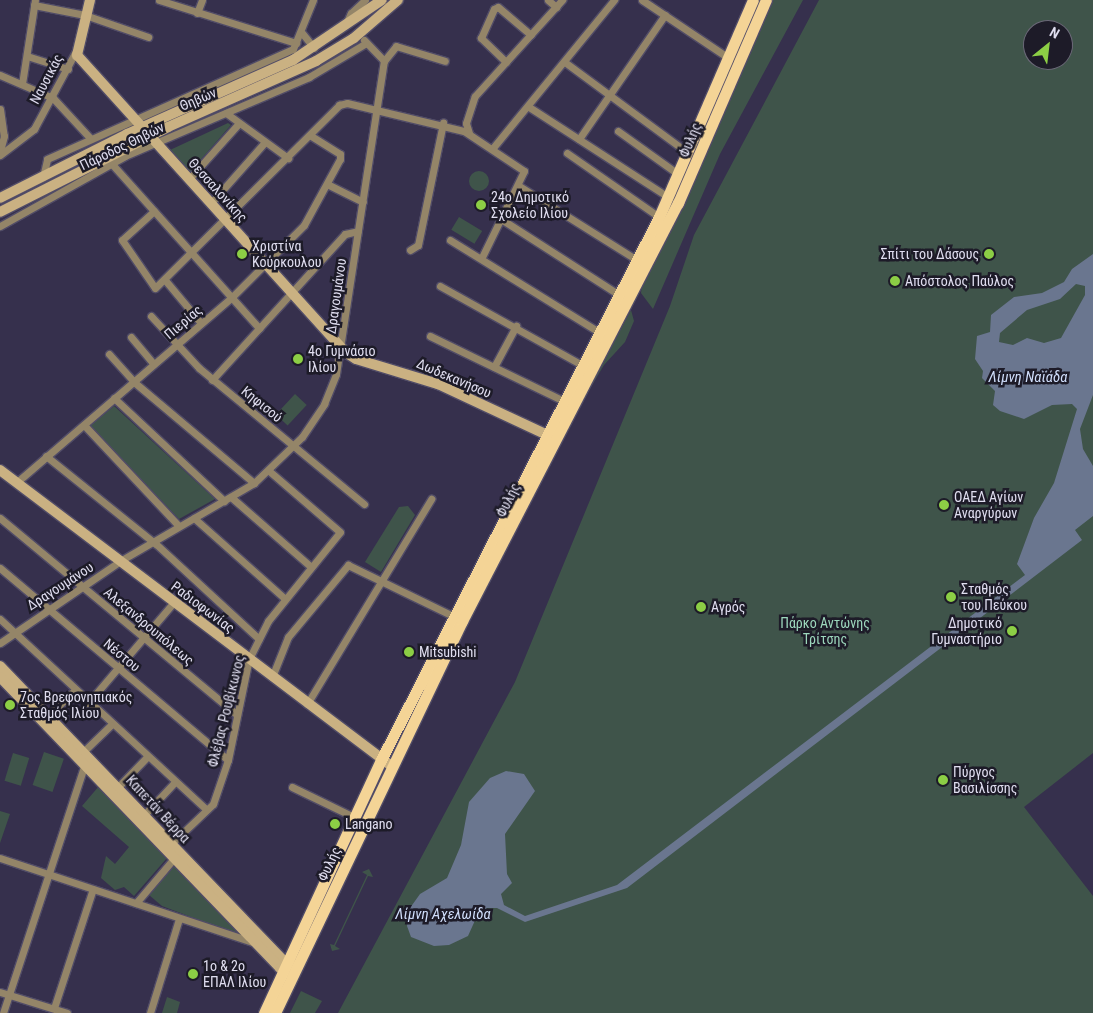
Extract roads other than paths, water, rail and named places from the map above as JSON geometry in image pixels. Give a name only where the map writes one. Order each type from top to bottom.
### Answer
[{"type":"main road","name":"Φυλής","points":[[275,1013],[290,969],[354,817],[386,763],[623,297],[694,168],[766,0]]},
{"type":"main road","name":"Φυλής","points":[[264,1013],[290,969],[453,616],[552,437],[564,401],[599,332],[623,297],[637,260],[688,153],[751,1]]},
{"type":"street","name":"Ναυσικάς","points":[[0,153],[34,129],[53,98],[76,51],[90,0]]},
{"type":"street","points":[[159,0],[294,46],[314,48]]},
{"type":"street","points":[[198,13],[202,0]]},
{"type":"street","points":[[294,46],[302,34],[313,0]]},
{"type":"street","points":[[346,28],[351,13],[365,0]]},
{"type":"street","name":"Θηβών","points":[[0,198],[143,127],[314,48],[346,28],[382,0]]},
{"type":"street","name":"Θηβών","points":[[0,212],[299,70],[359,34],[398,0]]},
{"type":"street","points":[[548,0],[556,7]]},
{"type":"street","points":[[466,132],[471,103],[562,0]]},
{"type":"street","points":[[492,149],[566,63],[614,0]]},
{"type":"street","points":[[642,0],[727,57]]},
{"type":"street","points":[[22,84],[35,3],[85,15],[148,37]]},
{"type":"street","points":[[506,62],[481,38],[487,19],[498,6],[530,35]]},
{"type":"street","points":[[579,138],[665,15]]},
{"type":"street","points":[[302,34],[314,48]]},
{"type":"street","points":[[359,34],[384,61],[396,46],[445,61]]},
{"type":"street","name":"Πάροδος Θηβών","points":[[0,226],[153,139],[226,113],[309,77],[366,43]]},
{"type":"street","name":"Πάροδος Θηβών","points":[[43,177],[47,159],[294,46]]},
{"type":"street","name":"Θεσσαλονίκης","points":[[76,51],[341,348]]},
{"type":"street","points":[[27,56],[68,69]]},
{"type":"street","name":"Δραγουμάνου","points":[[0,643],[14,631],[120,561],[178,525],[194,518],[254,483],[295,446],[324,404],[341,348],[384,61]]},
{"type":"street","points":[[566,63],[688,153]]},
{"type":"street","points":[[0,75],[53,98],[90,138]]},
{"type":"street","points":[[154,211],[122,244],[152,286],[158,287],[227,221],[342,102],[447,124],[466,132],[524,171],[519,186],[482,258]]},
{"type":"street","points":[[529,107],[668,197]]},
{"type":"street","points":[[226,113],[288,158]]},
{"type":"street","points":[[0,114],[4,136],[0,153]]},
{"type":"street","points":[[189,179],[239,123]]},
{"type":"street","points":[[410,250],[418,245],[447,124]]},
{"type":"street","points":[[618,131],[678,174]]},
{"type":"street","name":"Πιερίας","points":[[17,482],[231,298],[304,225],[340,159],[340,154],[311,136]]},
{"type":"street","points":[[211,203],[265,142]]},
{"type":"street","points":[[567,153],[659,217]]},
{"type":"street","points":[[111,163],[260,328]]},
{"type":"street","points":[[327,184],[363,202]]},
{"type":"street","points":[[519,186],[637,260]]},
{"type":"street","points":[[501,219],[623,297]]},
{"type":"street","points":[[212,380],[344,234],[358,230]]},
{"type":"street","points":[[450,240],[599,332]]},
{"type":"street","points":[[165,280],[201,323]]},
{"type":"street","points":[[440,286],[516,326],[582,365]]},
{"type":"street","name":"Κηφισού","points":[[151,316],[212,380],[364,504]]},
{"type":"street","points":[[494,367],[516,326]]},
{"type":"street","points":[[430,336],[564,401]]},
{"type":"street","points":[[130,337],[154,364]]},
{"type":"street","name":"Δωδεκανήσου","points":[[341,348],[356,359],[417,375],[552,437]]},
{"type":"street","points":[[109,354],[134,382],[254,483]]},
{"type":"street","points":[[114,398],[224,501]]},
{"type":"street","points":[[84,425],[178,525]]},
{"type":"street","points":[[46,456],[152,541],[258,639]]},
{"type":"street","name":"Ραδιοφωνίας","points":[[0,470],[386,763]]},
{"type":"street","name":"Φλέβας Ρουβίκωνος","points":[[172,844],[205,808],[213,804],[228,760],[249,660],[258,639],[283,597],[340,532],[269,471]]},
{"type":"street","points":[[231,497],[310,566]]},
{"type":"street","points":[[307,704],[431,499]]},
{"type":"street","name":"Αλεξανδρουπόλεως","points":[[0,518],[237,715]]},
{"type":"street","points":[[194,518],[283,597]]},
{"type":"street","points":[[272,677],[288,637],[348,564],[453,616]]},
{"type":"street","name":"Νέστου","points":[[0,568],[228,760]]},
{"type":"street","points":[[88,703],[174,602]]},
{"type":"street","points":[[0,619],[88,703],[205,808]]},
{"type":"street","name":"Καπετάν Βέρρα","points":[[0,666],[172,844],[180,859]]},
{"type":"street","name":"Καπετάν Βέρρα","points":[[0,677],[290,969]]},
{"type":"street","points":[[49,715],[75,690]]},
{"type":"street","points":[[84,751],[111,724]]},
{"type":"street","points":[[118,787],[147,757]]},
{"type":"street","points":[[3,1013],[47,873],[85,764]]},
{"type":"street","points":[[144,815],[175,782]]},
{"type":"street","points":[[292,787],[354,817]]},
{"type":"street","points":[[0,859],[256,943]]},
{"type":"street","points":[[136,903],[180,859]]},
{"type":"street","name":"Καπετάν Βέρρα","points":[[196,874],[256,943],[290,969]]},
{"type":"street","points":[[54,1008],[93,888]]},
{"type":"street","points":[[150,1013],[179,919]]},
{"type":"street","points":[[0,992],[67,1013]]},
{"type":"water","points":[[1093,254],[1093,395],[1080,429],[1083,449],[1093,466],[1093,516],[1075,530],[1082,540],[627,888],[525,922],[497,908],[487,908],[477,916],[468,936],[449,945],[434,946],[411,937],[407,926],[410,908],[420,894],[447,878],[461,845],[469,802],[490,778],[506,771],[524,774],[535,791],[505,834],[507,874],[512,883],[501,894],[504,905],[525,916],[617,885],[1025,575],[1017,564],[1034,518],[1054,483],[1077,409],[1072,404],[1052,405],[1024,419],[1000,411],[993,405],[995,391],[982,378],[983,371],[975,359],[977,336],[990,332],[991,315],[1014,297],[1042,293],[1064,282],[1072,269]],"holes":[[[1076,284],[1085,286],[1085,295],[1061,338],[1044,343],[1027,338],[1013,345],[999,342],[1000,333],[1027,310],[1060,299]]]},
{"type":"place","name":"24ο Δημοτικό Σχολείο Ιλίου","points":[[481,205]]},
{"type":"place","name":"Χριστίνα Κούρκουλου","points":[[242,254]]},
{"type":"place","name":"Σπίτι του Δάσους","points":[[989,254]]},
{"type":"place","name":"Απόστολος Παύλος","points":[[895,281]]},
{"type":"place","name":"4ο Γυμνάσιο Ιλίου","points":[[298,359]]},
{"type":"place","name":"ΟΑΕΔ Αγίων Αναργύρων","points":[[944,505]]},
{"type":"place","name":"Σταθμός του Πεύκου","points":[[951,597]]},
{"type":"place","name":"Αγρός","points":[[701,607]]},
{"type":"place","name":"Δημοτικό Γυμναστήριο","points":[[1012,631]]},
{"type":"place","name":"Mitsubishi","points":[[409,652]]},
{"type":"place","name":"7ος Βρεφονηπιακός Σταθμός Ιλίου","points":[[10,705]]},
{"type":"place","name":"Πύργος Βασιλίσσης","points":[[943,780]]},
{"type":"place","name":"Langano","points":[[335,824]]},
{"type":"place","name":"1ο & 2ο ΕΠΑΛ Ιλίου","points":[[193,974]]},
{"type":"water label","name":"Λίμνη Ναϊάδα","points":[[1028,378]]},
{"type":"water label","name":"Λίμνη Αχελωίδα","points":[[443,915]]},
{"type":"park label","name":"Πάρκο Αντώνης Τρίτσης","points":[[825,632]]}]
